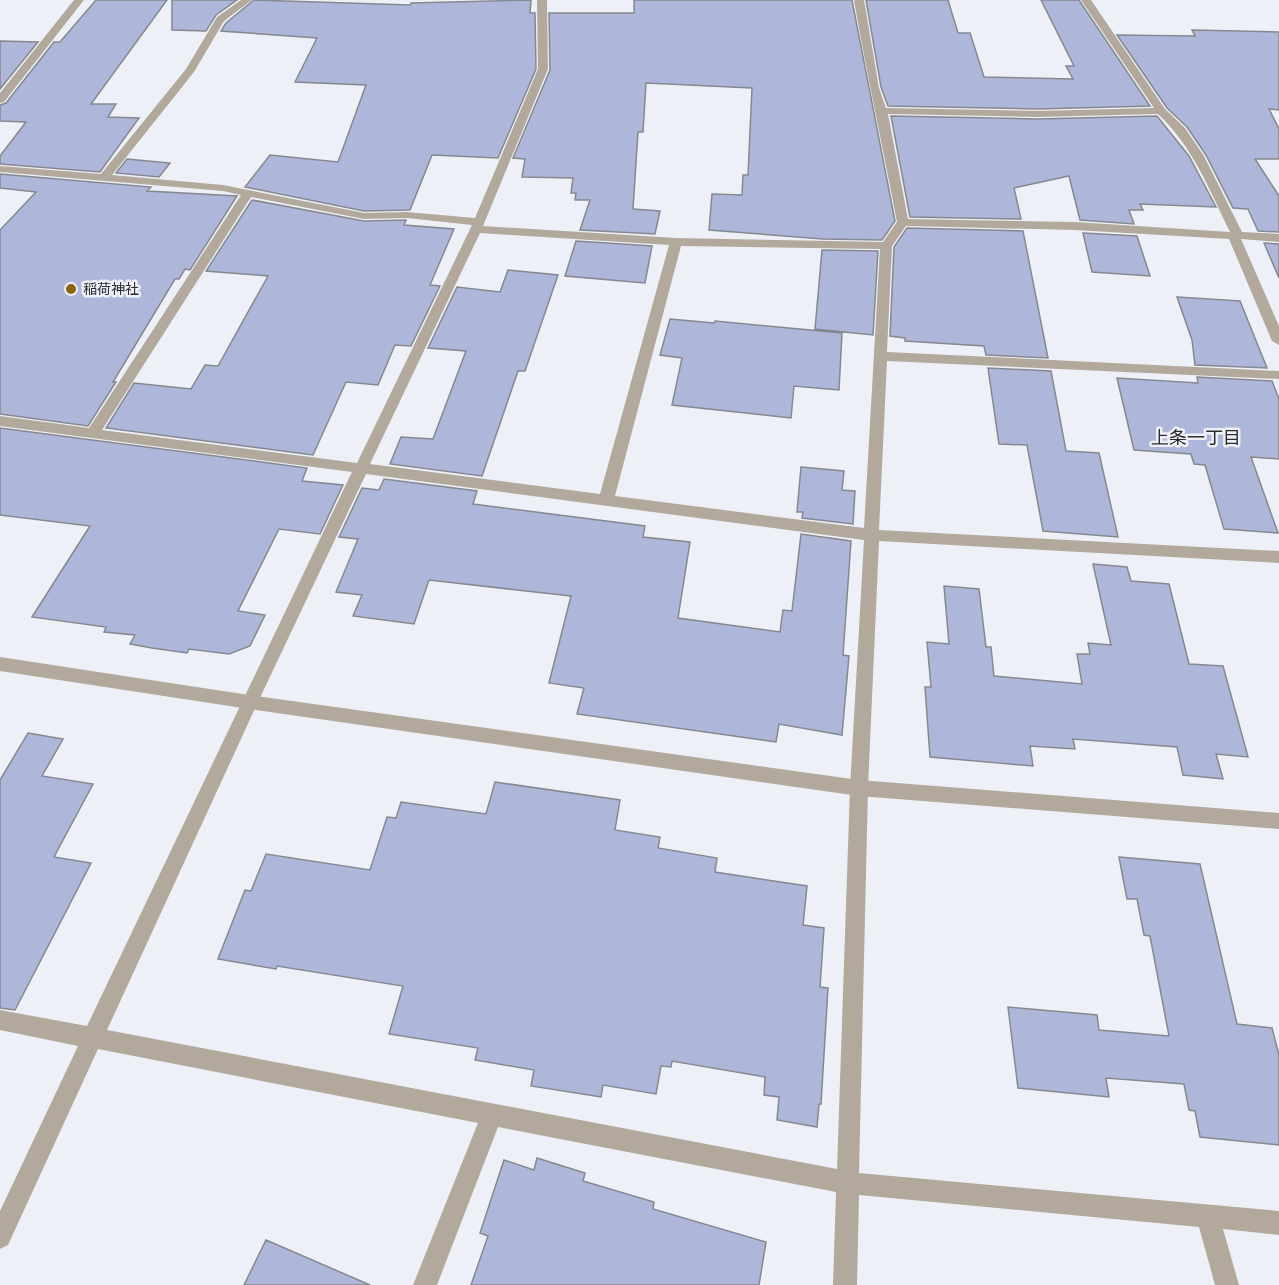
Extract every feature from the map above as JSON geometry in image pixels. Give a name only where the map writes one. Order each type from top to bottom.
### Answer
[{"type":"street","points":[[0,100],[79,0]]},
{"type":"street","points":[[105,177],[190,70],[219,19],[248,0]]},
{"type":"street","points":[[0,1237],[249,702],[477,226],[543,69],[542,0]]},
{"type":"street","points":[[845,1285],[859,788],[886,246],[903,222],[882,111],[874,88],[859,0]]},
{"type":"street","points":[[1086,0],[1161,111],[1181,130],[1198,156],[1236,235],[1279,340]]},
{"type":"street","points":[[882,111],[1037,114],[1161,111]]},
{"type":"street","points":[[0,169],[249,192],[364,216],[406,215],[477,226],[676,242],[886,246]]},
{"type":"street","points":[[92,434],[249,192]]},
{"type":"street","points":[[903,222],[1075,226],[1279,238]]},
{"type":"street","points":[[606,501],[676,242]]},
{"type":"street","points":[[881,356],[1279,375]]},
{"type":"street","points":[[0,421],[872,535],[1279,557]]},
{"type":"street","points":[[0,664],[249,702],[859,788],[1279,821]]},
{"type":"street","points":[[0,1020],[849,1183],[1279,1223]]},
{"type":"street","points":[[425,1285],[492,1114]]},
{"type":"street","points":[[1208,1216],[1227,1285]]},
{"type":"building","points":[[96,0],[167,0],[91,104],[116,104],[108,117],[139,118],[100,172],[0,164],[0,156],[26,122],[0,121],[0,105],[6,103],[54,42],[60,42]]},
{"type":"building","points":[[172,0],[237,0],[216,15],[206,31],[172,30]]},
{"type":"building","points":[[254,0],[410,5],[411,3],[531,0],[530,13],[535,13],[536,69],[498,158],[432,155],[410,210],[364,211],[245,187],[270,155],[338,162],[366,85],[295,82],[317,38],[221,31],[226,23]]},
{"type":"building","points":[[634,0],[852,0],[895,221],[882,240],[823,239],[709,230],[712,194],[742,195],[743,175],[748,175],[752,88],[646,83],[643,132],[638,132],[633,209],[660,211],[655,234],[580,230],[590,200],[575,200],[576,193],[571,193],[573,178],[522,177],[525,159],[513,158],[550,70],[549,13],[634,13]]},
{"type":"building","points":[[866,0],[948,0],[958,33],[970,33],[984,77],[1073,79],[1066,66],[1074,66],[1041,0],[1079,0],[1150,106],[1037,109],[888,106],[881,87]]},
{"type":"building","points":[[1192,30],[1279,32],[1279,110],[1269,109],[1279,129],[1279,159],[1255,159],[1279,196],[1279,232],[1258,231],[1248,209],[1233,208],[1206,155],[1187,127],[1167,108],[1117,35],[1195,36]]},
{"type":"building","points":[[0,41],[38,42],[0,89]]},
{"type":"building","points":[[891,116],[1037,119],[1157,116],[1189,156],[1216,207],[1140,204],[1143,210],[1129,210],[1134,224],[1080,220],[1069,176],[1014,188],[1021,219],[910,217]]},
{"type":"building","points":[[127,159],[170,163],[159,177],[116,173]]},
{"type":"building","points":[[0,174],[151,187],[147,191],[237,196],[190,270],[185,269],[179,279],[175,279],[88,426],[0,414],[0,230],[36,192],[0,188]]},
{"type":"building","points":[[252,200],[364,221],[406,220],[404,225],[454,229],[430,285],[440,286],[411,346],[395,345],[378,385],[346,382],[313,455],[106,428],[134,383],[191,389],[205,365],[218,366],[268,276],[206,271]]},
{"type":"building","points":[[907,228],[1023,231],[1048,358],[986,355],[984,346],[905,341],[905,338],[890,336],[894,247]]},
{"type":"building","points":[[1083,233],[1137,236],[1150,276],[1092,272]]},
{"type":"building","points":[[576,241],[652,246],[645,283],[565,276]]},
{"type":"building","points":[[1264,243],[1279,244],[1279,278]]},
{"type":"building","points":[[822,250],[878,251],[873,335],[815,329]]},
{"type":"building","points":[[508,270],[558,275],[525,371],[518,371],[482,476],[390,464],[401,437],[433,439],[466,351],[428,348],[457,287],[500,292]]},
{"type":"building","points":[[1177,297],[1240,301],[1267,368],[1195,365],[1192,340]]},
{"type":"building","points":[[670,319],[842,333],[839,390],[794,386],[791,418],[672,405],[682,358],[660,355]]},
{"type":"building","points":[[988,368],[1051,371],[1066,451],[1099,453],[1118,537],[1043,531],[1027,445],[999,444]]},
{"type":"building","points":[[1197,377],[1272,381],[1279,399],[1279,459],[1251,457],[1278,533],[1224,529],[1205,465],[1194,464],[1191,454],[1134,450],[1117,378],[1198,383]]},
{"type":"building","points":[[0,428],[307,468],[302,481],[343,485],[320,534],[279,529],[238,611],[265,615],[250,646],[229,654],[189,649],[187,653],[152,648],[130,644],[135,635],[104,632],[106,627],[32,617],[90,526],[0,515]]},
{"type":"building","points":[[801,467],[844,471],[842,490],[855,491],[853,524],[802,518],[803,512],[797,512]]},
{"type":"building","points":[[384,479],[477,491],[473,504],[645,526],[643,537],[690,542],[678,618],[780,632],[783,610],[792,611],[801,534],[851,541],[843,655],[849,656],[842,735],[779,724],[776,742],[577,714],[584,688],[549,683],[571,596],[429,580],[414,624],[353,616],[362,595],[336,592],[358,539],[339,537],[362,488],[379,490]]},
{"type":"building","points":[[1093,564],[1127,567],[1131,581],[1169,584],[1189,664],[1223,666],[1248,757],[1216,754],[1223,779],[1183,775],[1177,747],[1073,739],[1075,749],[1030,746],[1033,766],[930,757],[925,687],[931,687],[927,642],[949,644],[944,586],[979,589],[986,647],[991,647],[994,676],[1082,684],[1077,654],[1090,654],[1088,643],[1111,645]]},
{"type":"building","points":[[28,733],[63,739],[42,776],[93,784],[54,857],[91,863],[15,1010],[0,1008],[0,780]]},
{"type":"building","points":[[495,782],[620,800],[615,830],[660,837],[658,848],[717,858],[715,872],[807,886],[803,925],[824,928],[820,987],[828,988],[821,1104],[819,1104],[817,1127],[777,1120],[779,1097],[764,1095],[765,1077],[672,1061],[671,1067],[661,1066],[656,1094],[603,1085],[601,1097],[531,1086],[534,1070],[475,1060],[478,1048],[389,1034],[403,986],[218,959],[245,890],[251,891],[266,854],[370,870],[387,817],[396,818],[401,802],[486,814]]},
{"type":"building","points":[[1119,857],[1200,864],[1237,1024],[1272,1028],[1279,1055],[1279,1145],[1200,1137],[1195,1111],[1189,1110],[1184,1084],[1106,1078],[1109,1097],[1018,1088],[1008,1007],[1097,1015],[1099,1030],[1169,1036],[1150,936],[1144,935],[1137,899],[1127,899]]},
{"type":"building","points":[[537,1158],[585,1173],[583,1181],[654,1202],[653,1209],[766,1242],[759,1285],[471,1285],[488,1236],[480,1233],[504,1160],[534,1170]]},
{"type":"building","points":[[266,1240],[370,1285],[244,1285]]},
{"type":"place","name":"稲荷神社","points":[[71,289]]},
{"type":"district","name":"上条一丁目","points":[[1196,437]]}]
